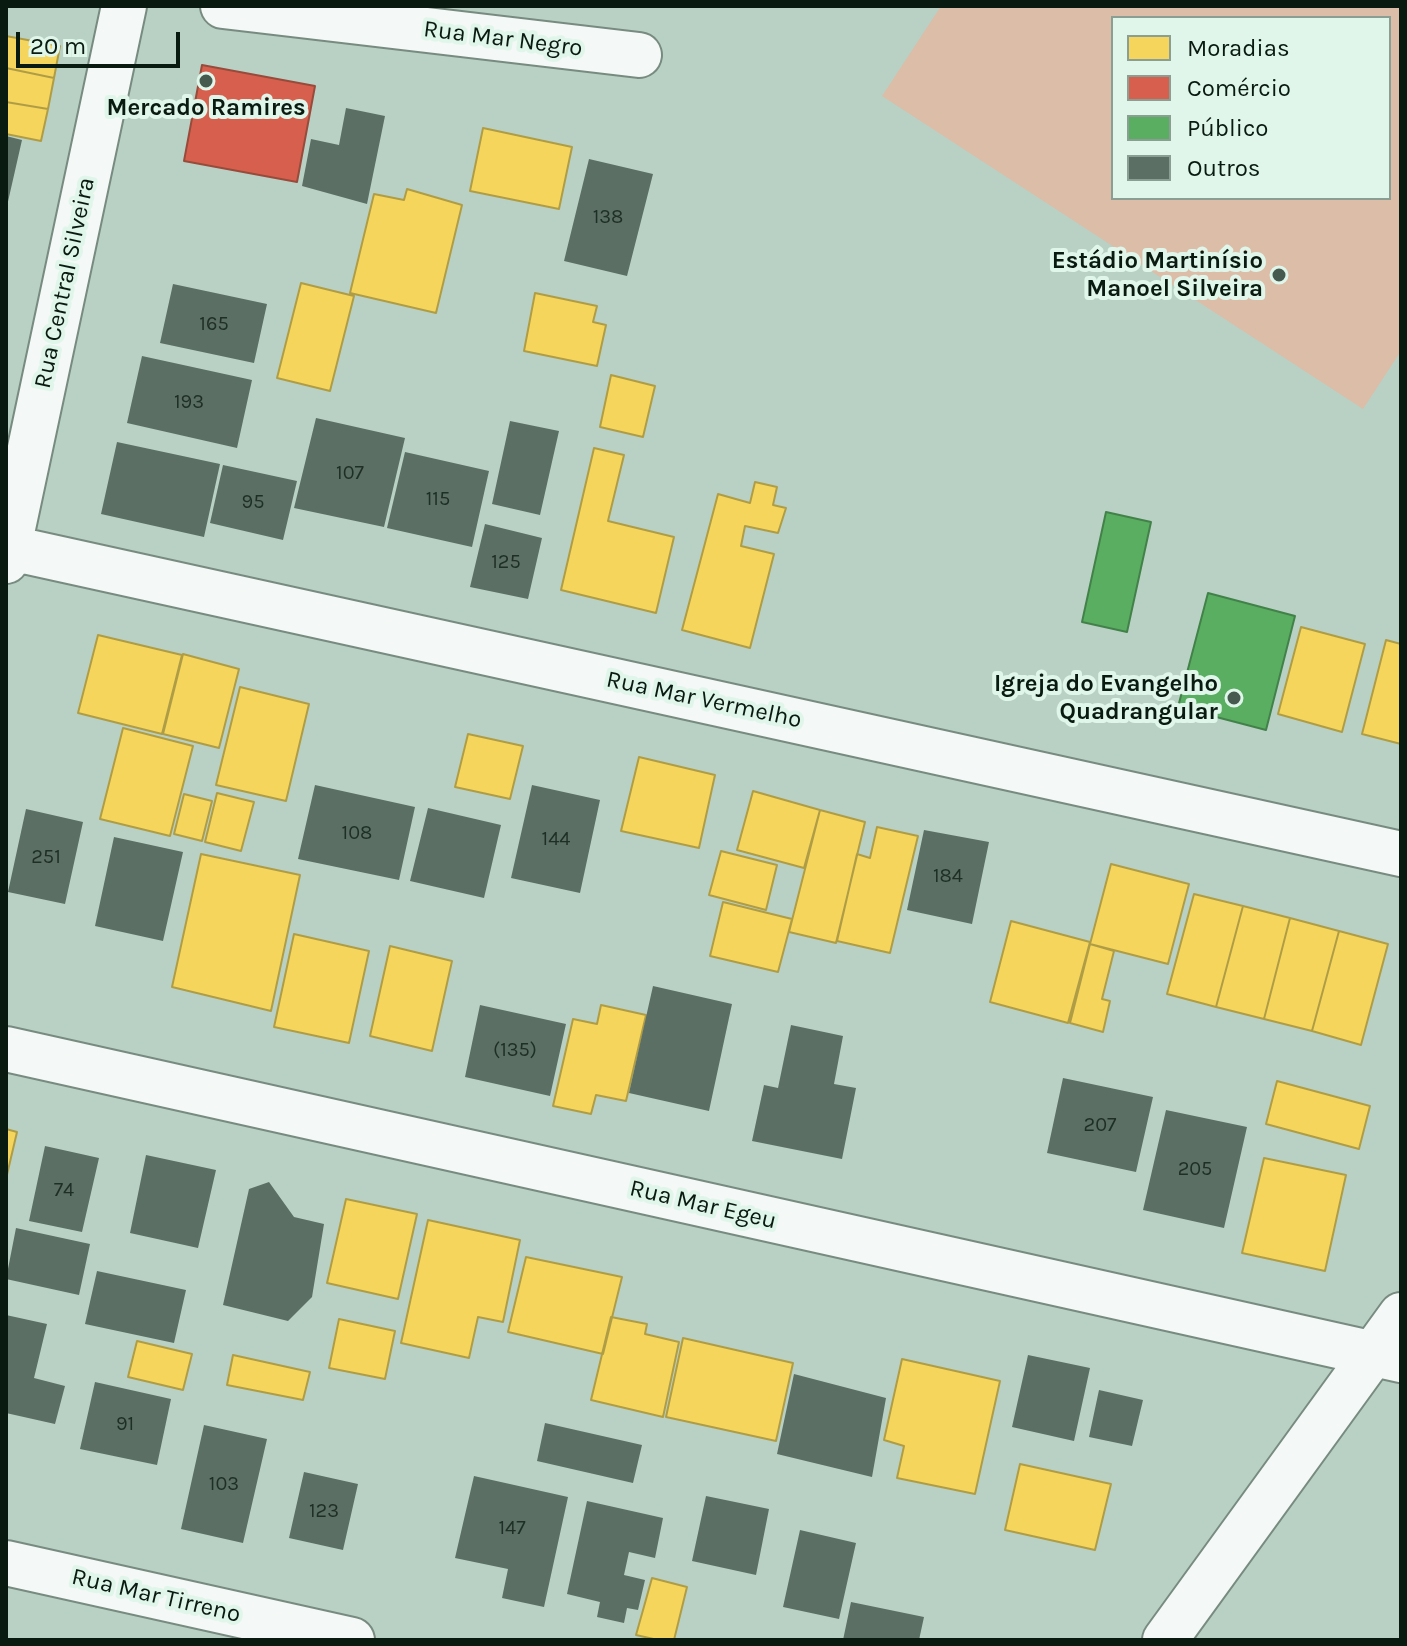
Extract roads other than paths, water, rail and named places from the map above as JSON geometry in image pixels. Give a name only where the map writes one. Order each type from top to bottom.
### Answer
[{"type":"street","name":"Rua Central Silveira","points":[[7,552],[124,6]]},
{"type":"street","name":"Rua Mar Negro","points":[[223,6],[639,55]]},
{"type":"street","name":"Rua Mar Vermelho","points":[[7,552],[1401,854]]},
{"type":"street","name":"Rua Mar Egeu","points":[[6,1049],[1386,1357]]},
{"type":"street","points":[[1165,1640],[1386,1357],[1401,1315]]},
{"type":"street","name":"Rua Mar Tirreno","points":[[6,1563],[352,1640]]},
{"type":"place","name":"Mercado Ramires","points":[[206,81]]},
{"type":"place","name":"Estádio Martinísio Manoel Silveira","points":[[1279,275]]},
{"type":"place","name":"Igreja do Evangelho Quadrangular","points":[[1234,698]]}]
